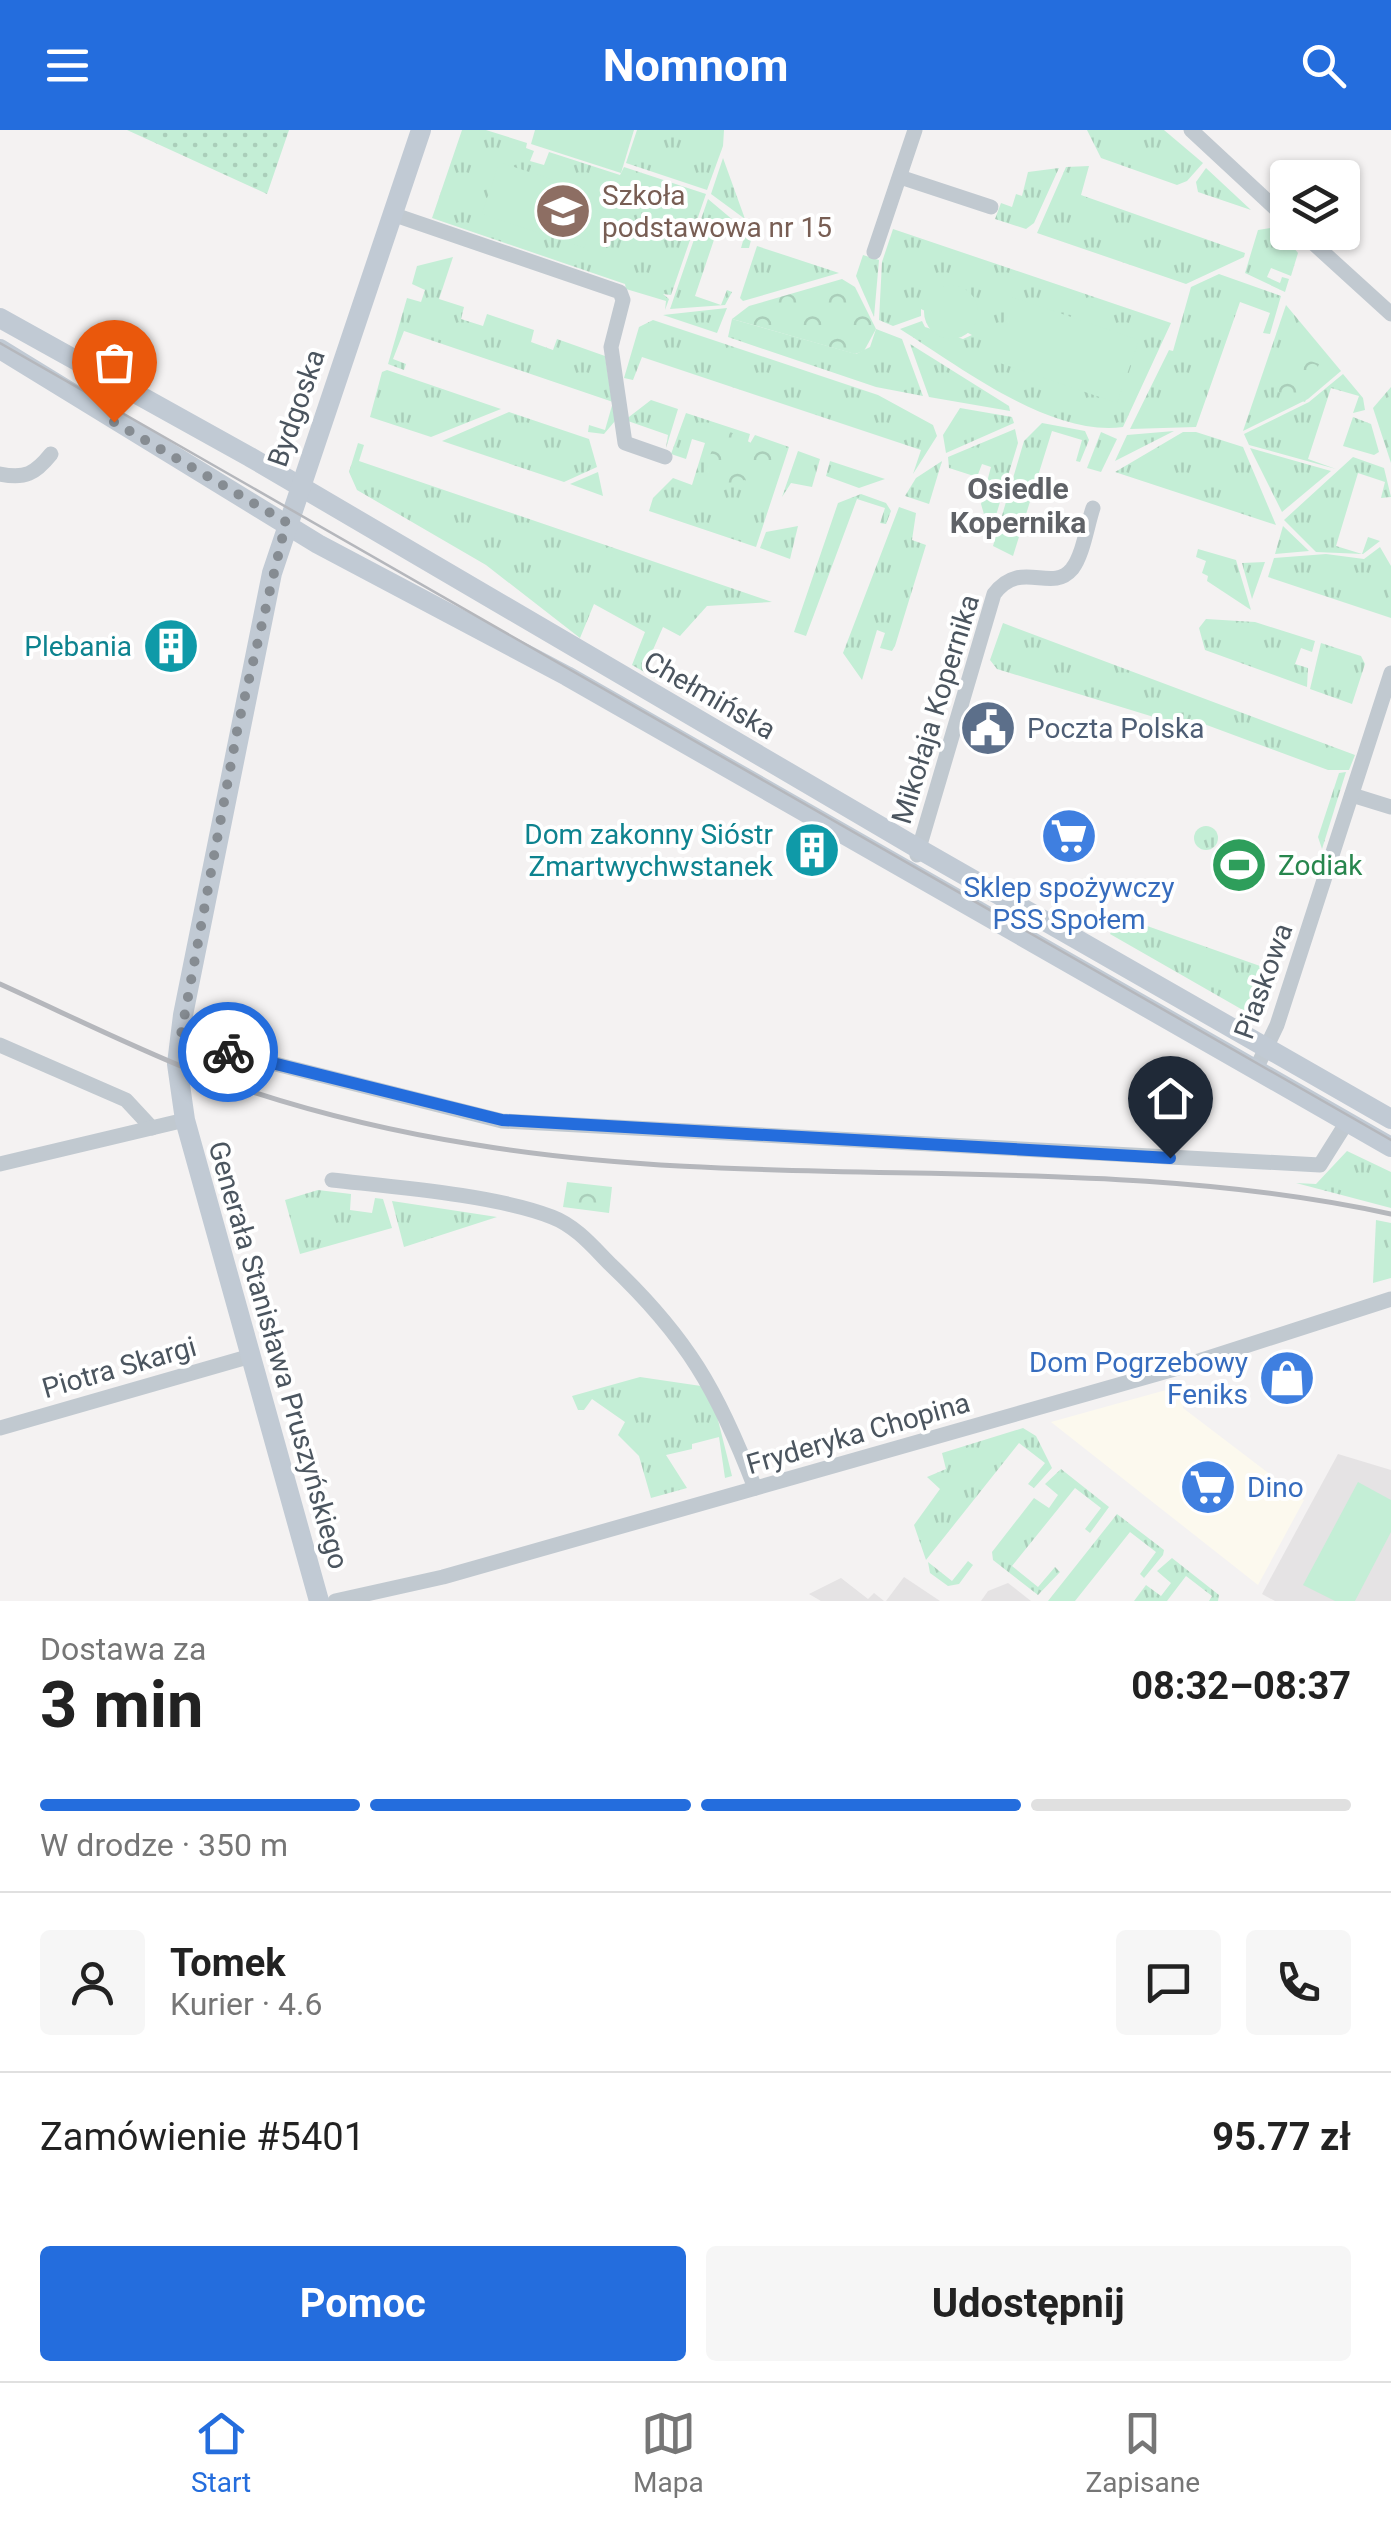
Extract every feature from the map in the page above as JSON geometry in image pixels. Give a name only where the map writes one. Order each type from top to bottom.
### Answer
[{"type":"main road","name":"Bydgoska","points":[[178,1064],[238,726],[286,522],[421,130]]},
{"type":"main road","name":"Chełmińska","points":[[0,318],[1391,1119]]},
{"type":"main road","name":"Chełmińska","points":[[0,349],[286,522],[910,870],[1391,1147]]},
{"type":"main road","name":"Generała Stanisława Pruszyńskiego","points":[[178,1064],[186,1120],[319,1601]]},
{"type":"street","points":[[874,252],[914,130]]},
{"type":"street","points":[[1191,130],[1270,203]]},
{"type":"street","points":[[900,177],[991,207]]},
{"type":"street","points":[[392,214],[620,292],[624,300],[611,347],[625,443],[665,457]]},
{"type":"street","points":[[1321,250],[1391,314]]},
{"type":"street","points":[[0,474],[26,476],[38,471],[50,454]]},
{"type":"street","name":"Mikołaja Kopernika","points":[[910,870],[994,594],[1012,576],[1027,574],[1046,580],[1074,567],[1093,508]]},
{"type":"street","name":"Piaskowa","points":[[1256,1069],[1268,1048],[1390,674]]},
{"type":"street","points":[[1352,795],[1391,807]]},
{"type":"street","points":[[180,1040],[502,1120],[1320,1165],[1347,1122]]},
{"type":"street","points":[[0,1045],[126,1100],[152,1128]]},
{"type":"street","points":[[0,1164],[186,1120]]},
{"type":"street","points":[[332,1180],[410,1189],[540,1213],[574,1229],[667,1320],[693,1354],[734,1431],[755,1488]]},
{"type":"street","name":"Fryderyka Chopina","points":[[335,1601],[442,1577],[1171,1370],[1391,1298]]},
{"type":"street","name":"Piotra Skargi","points":[[0,1428],[252,1356]]},
{"type":"shaded area","points":[[1184,1385],[1183,1408],[1304,1500],[1258,1585],[1051,1422]]},
{"type":"shaded area","points":[[1338,1454],[1391,1470],[1391,1601],[1275,1601],[1262,1594]]},
{"type":"shaded area","points":[[904,1577],[940,1601],[886,1601]]},
{"type":"shaded area","points":[[841,1578],[868,1599],[874,1593],[884,1601],[821,1601],[809,1594]]},
{"type":"shaded area","points":[[1008,1583],[1031,1601],[981,1601],[988,1591]]},
{"type":"green space","points":[[127,130],[289,130],[267,194]]},
{"type":"green space","name":"Szkoła podstawowa nr 15","points":[[462,130],[486,130],[527,143],[526,148],[534,151],[530,161],[544,165],[549,152],[620,175],[624,167],[706,194],[671,295],[663,294],[669,299],[665,310],[666,301],[626,289],[625,284],[432,218]]},
{"type":"green space","points":[[535,130],[634,130],[621,173],[531,144]]},
{"type":"green space","points":[[637,130],[724,130],[723,146],[707,190],[626,163]]},
{"type":"green space","points":[[1087,130],[1164,130],[1203,163],[1187,181],[1177,185],[1101,158]]},
{"type":"green space","points":[[723,158],[745,219],[711,194]]},
{"type":"green space","points":[[499,162],[602,196],[584,248],[482,214]]},
{"type":"green space","points":[[1089,166],[1081,195],[1245,253],[1244,257],[1186,284],[1037,233],[1066,167]]},
{"type":"green space","points":[[1059,168],[1034,223],[1026,229],[995,219],[1001,203],[1012,207],[1016,194],[1022,196],[1028,172]]},
{"type":"green space","points":[[1206,168],[1251,210],[1198,192],[1196,182]]},
{"type":"green space","points":[[708,199],[752,236],[749,248],[741,248],[745,234],[719,225],[695,296],[721,305],[727,290],[732,292],[725,305],[670,309]]},
{"type":"green space","points":[[1270,228],[1270,250],[1298,253],[1291,276],[1271,268],[1267,277],[1280,283],[1282,277],[1289,279],[1285,292],[1245,273],[1258,230]]},
{"type":"green space","points":[[893,229],[1171,323],[1123,427],[1066,421],[1006,396],[900,329],[922,321],[925,327],[963,339],[972,335],[921,309],[921,316],[893,326],[879,320],[882,262]]},
{"type":"green space","points":[[757,246],[839,273],[743,301],[740,298]]},
{"type":"green space","points":[[863,255],[879,260],[874,317],[856,276]]},
{"type":"green space","points":[[453,257],[439,299],[464,307],[461,319],[483,326],[487,314],[534,330],[531,342],[553,350],[557,339],[605,356],[612,402],[404,331],[393,359],[406,364],[404,370],[388,364],[407,298],[421,302],[425,290],[412,284],[417,266]]},
{"type":"green space","points":[[1219,274],[1281,296],[1270,334],[1263,333],[1270,313],[1240,302],[1196,427],[1130,429],[1169,350],[1173,351],[1191,287]]},
{"type":"green space","points":[[842,279],[855,287],[876,329],[864,351],[855,354],[732,319],[749,306]]},
{"type":"green space","points":[[951,285],[970,293],[978,312],[970,331],[951,339],[932,331],[924,312],[932,293]]},
{"type":"green space","points":[[1012,297],[1139,340],[1117,403],[991,360]]},
{"type":"green space","points":[[1286,305],[1341,371],[1308,399],[1243,431]]},
{"type":"green space","points":[[727,308],[717,333],[663,315]]},
{"type":"green space","points":[[732,319],[856,354],[870,347],[876,329],[902,339],[923,396],[876,387],[728,337]]},
{"type":"green space","points":[[653,320],[878,395],[933,425],[937,436],[913,474],[921,450],[642,357],[633,380],[624,378],[639,327]]},
{"type":"green space","points":[[910,344],[1009,406],[1010,411],[929,397]]},
{"type":"green space","points":[[1288,353],[1319,364],[1305,402],[1275,391]]},
{"type":"green space","points":[[387,370],[501,409],[431,437],[370,417],[382,372]]},
{"type":"green space","points":[[1343,374],[1363,398],[1365,410],[1353,413],[1359,396],[1331,388],[1308,459],[1336,469],[1249,445],[1244,434],[1309,402]]},
{"type":"green space","points":[[1391,387],[1391,463],[1373,408]]},
{"type":"green space","points":[[651,400],[678,409],[666,448],[668,435],[625,420]]},
{"type":"green space","points":[[612,404],[615,421],[604,434],[588,432],[589,425],[605,430]]},
{"type":"green space","points":[[960,408],[1012,417],[1014,423],[946,453],[943,435]]},
{"type":"green space","points":[[509,412],[589,439],[597,467],[564,482],[442,441]]},
{"type":"green space","points":[[686,413],[750,434],[745,452],[755,435],[789,447],[756,547],[649,511],[653,498],[673,478],[692,485],[705,443],[692,439],[686,459],[671,454]]},
{"type":"green space","points":[[1353,417],[1371,424],[1379,452],[1374,455],[1343,446]]},
{"type":"green space","points":[[1042,423],[1085,431],[1089,440],[1080,462],[1076,461],[1082,440],[1052,431],[1013,556],[993,546],[1024,441]]},
{"type":"green space","points":[[720,428],[780,457],[769,487],[744,480],[696,494]]},
{"type":"green space","points":[[1015,429],[1018,443],[990,535],[981,504],[991,467],[982,464],[977,477],[949,468],[948,457]]},
{"type":"green space","points":[[1174,431],[1115,461],[1127,435]]},
{"type":"green space","points":[[1101,432],[1117,439],[1101,472],[1087,468]]},
{"type":"green space","points":[[1183,432],[1196,432],[1243,447],[1276,525],[1115,472]]},
{"type":"green space","points":[[358,443],[364,445],[359,461],[772,602],[707,606],[680,636],[663,627],[645,668],[662,677],[662,682],[632,665],[645,632],[594,604],[580,638],[486,565],[357,490],[349,472]]},
{"type":"green space","points":[[1250,448],[1331,471],[1282,512]]},
{"type":"green space","points":[[798,451],[820,459],[812,487],[791,483],[782,497]]},
{"type":"green space","points":[[1353,457],[1384,468],[1391,497],[1381,498],[1385,482],[1358,473],[1336,546],[1362,554],[1316,552],[1284,520]]},
{"type":"green space","points":[[830,461],[885,479],[859,488],[826,476]]},
{"type":"green space","points":[[942,461],[929,504],[905,496],[916,478]]},
{"type":"green space","points":[[598,472],[603,496],[570,484]]},
{"type":"green space","points":[[861,494],[886,503],[891,511],[886,524],[880,523],[885,508],[857,499],[806,636],[794,632],[838,503]]},
{"type":"green space","points":[[899,507],[916,513],[912,540],[926,545],[895,646],[892,651],[880,648],[885,633],[877,630],[862,680],[843,653]]},
{"type":"green space","points":[[798,526],[790,559],[760,548],[766,532]]},
{"type":"green space","points":[[1283,526],[1309,551],[1275,554]]},
{"type":"green space","points":[[1368,537],[1380,541],[1363,554]]},
{"type":"green space","points":[[1380,547],[1391,566],[1391,618],[1268,577],[1274,558],[1326,554],[1364,559]]},
{"type":"green space","points":[[1198,549],[1236,560],[1251,610],[1207,581],[1208,576],[1202,573],[1206,561],[1196,557]]},
{"type":"green space","points":[[1265,562],[1252,599],[1242,563]]},
{"type":"green space","points":[[1206,619],[1255,622],[1315,641],[1312,652],[1301,648],[1295,664],[1308,668],[1307,687],[1205,650],[1199,628]]},
{"type":"green space","points":[[1003,623],[1355,755],[1349,770],[1328,770],[1204,724],[1157,718],[997,669],[990,660]]},
{"type":"green space","points":[[1321,643],[1361,656],[1365,664],[1352,704],[1310,689]]},
{"type":"green space","points":[[1346,772],[1322,849],[1318,837],[1339,773]]},
{"type":"green space","points":[[1206,826],[1218,838],[1206,850],[1194,838]]},
{"type":"green space","points":[[1119,916],[1274,971],[1271,980],[1262,977],[1258,990],[1270,995],[1265,1013],[1255,1017],[1110,934]]},
{"type":"green space","points":[[1347,1151],[1391,1172],[1391,1208],[1296,1183],[1316,1184]]},
{"type":"green space","points":[[567,1182],[612,1187],[609,1213],[563,1207]]},
{"type":"green space","points":[[318,1190],[351,1194],[350,1210],[372,1213],[375,1198],[383,1199],[392,1228],[300,1254],[285,1200]]},
{"type":"green space","points":[[392,1201],[497,1217],[404,1247]]},
{"type":"green space","points":[[1376,1220],[1391,1223],[1391,1278],[1373,1283]]},
{"type":"green space","points":[[640,1377],[701,1386],[717,1416],[732,1476],[725,1478],[719,1437],[692,1444],[692,1449],[666,1455],[687,1488],[651,1498],[639,1456],[618,1435],[625,1422],[592,1399],[584,1410],[578,1410],[572,1396]]},
{"type":"green space","points":[[1023,1428],[1036,1436],[1052,1468],[1034,1488],[1028,1484],[1045,1463],[1019,1443],[926,1560],[914,1525],[940,1489],[927,1477],[946,1469],[942,1453]]},
{"type":"green space","points":[[1061,1469],[1109,1507],[1090,1533],[1085,1529],[1101,1508],[1075,1488],[1012,1566],[1038,1587],[1055,1567],[1060,1572],[1038,1595],[993,1560],[992,1552],[1034,1498],[1049,1508],[1058,1495],[1045,1484]]},
{"type":"green space","points":[[1358,1482],[1391,1500],[1391,1532],[1355,1601],[1335,1601],[1303,1585]]},
{"type":"green space","points":[[1117,1514],[1164,1550],[1163,1555],[1144,1578],[1140,1574],[1156,1552],[1130,1532],[1075,1601],[1048,1601]]},
{"type":"green space","points":[[1172,1558],[1219,1595],[1218,1601],[1209,1601],[1212,1596],[1186,1576],[1167,1601],[1134,1601],[1146,1585],[1161,1596],[1171,1583],[1157,1571]]},
{"type":"green space","points":[[968,1561],[973,1565],[959,1584],[948,1586],[930,1573],[928,1562],[952,1581]]},
{"type":"tram line","points":[[0,343],[1391,1140]]},
{"type":"railway","points":[[0,984],[144,1051],[261,1095],[331,1115],[471,1144],[585,1159],[701,1167],[1163,1182],[1277,1194],[1391,1214]]},
{"type":"way so far","points":[[114,422],[286,522],[238,726],[180,1040],[228,1052]]},
{"type":"place","name":"Szkoła podstawowa nr 15","points":[[563,211]]},
{"type":"place","name":"Plebania","points":[[171,646]]},
{"type":"place","name":"Poczta Polska","points":[[988,728]]},
{"type":"place","name":"Sklep spożywczy PSS Społem","points":[[1069,836]]},
{"type":"place","name":"Dom zakonny Sióstr Zmartwychwstanek","points":[[812,850]]},
{"type":"place","name":"Zodiak","points":[[1239,865]]},
{"type":"place","name":"Dom Pogrzebowy Feniks","points":[[1287,1378]]},
{"type":"place","name":"Dino","points":[[1208,1487]]},
{"type":"district","name":"Osiedle Kopernika","points":[[1018,506]]},
{"type":"route","points":[[228,1052],[502,1120],[1170,1158]]}]
